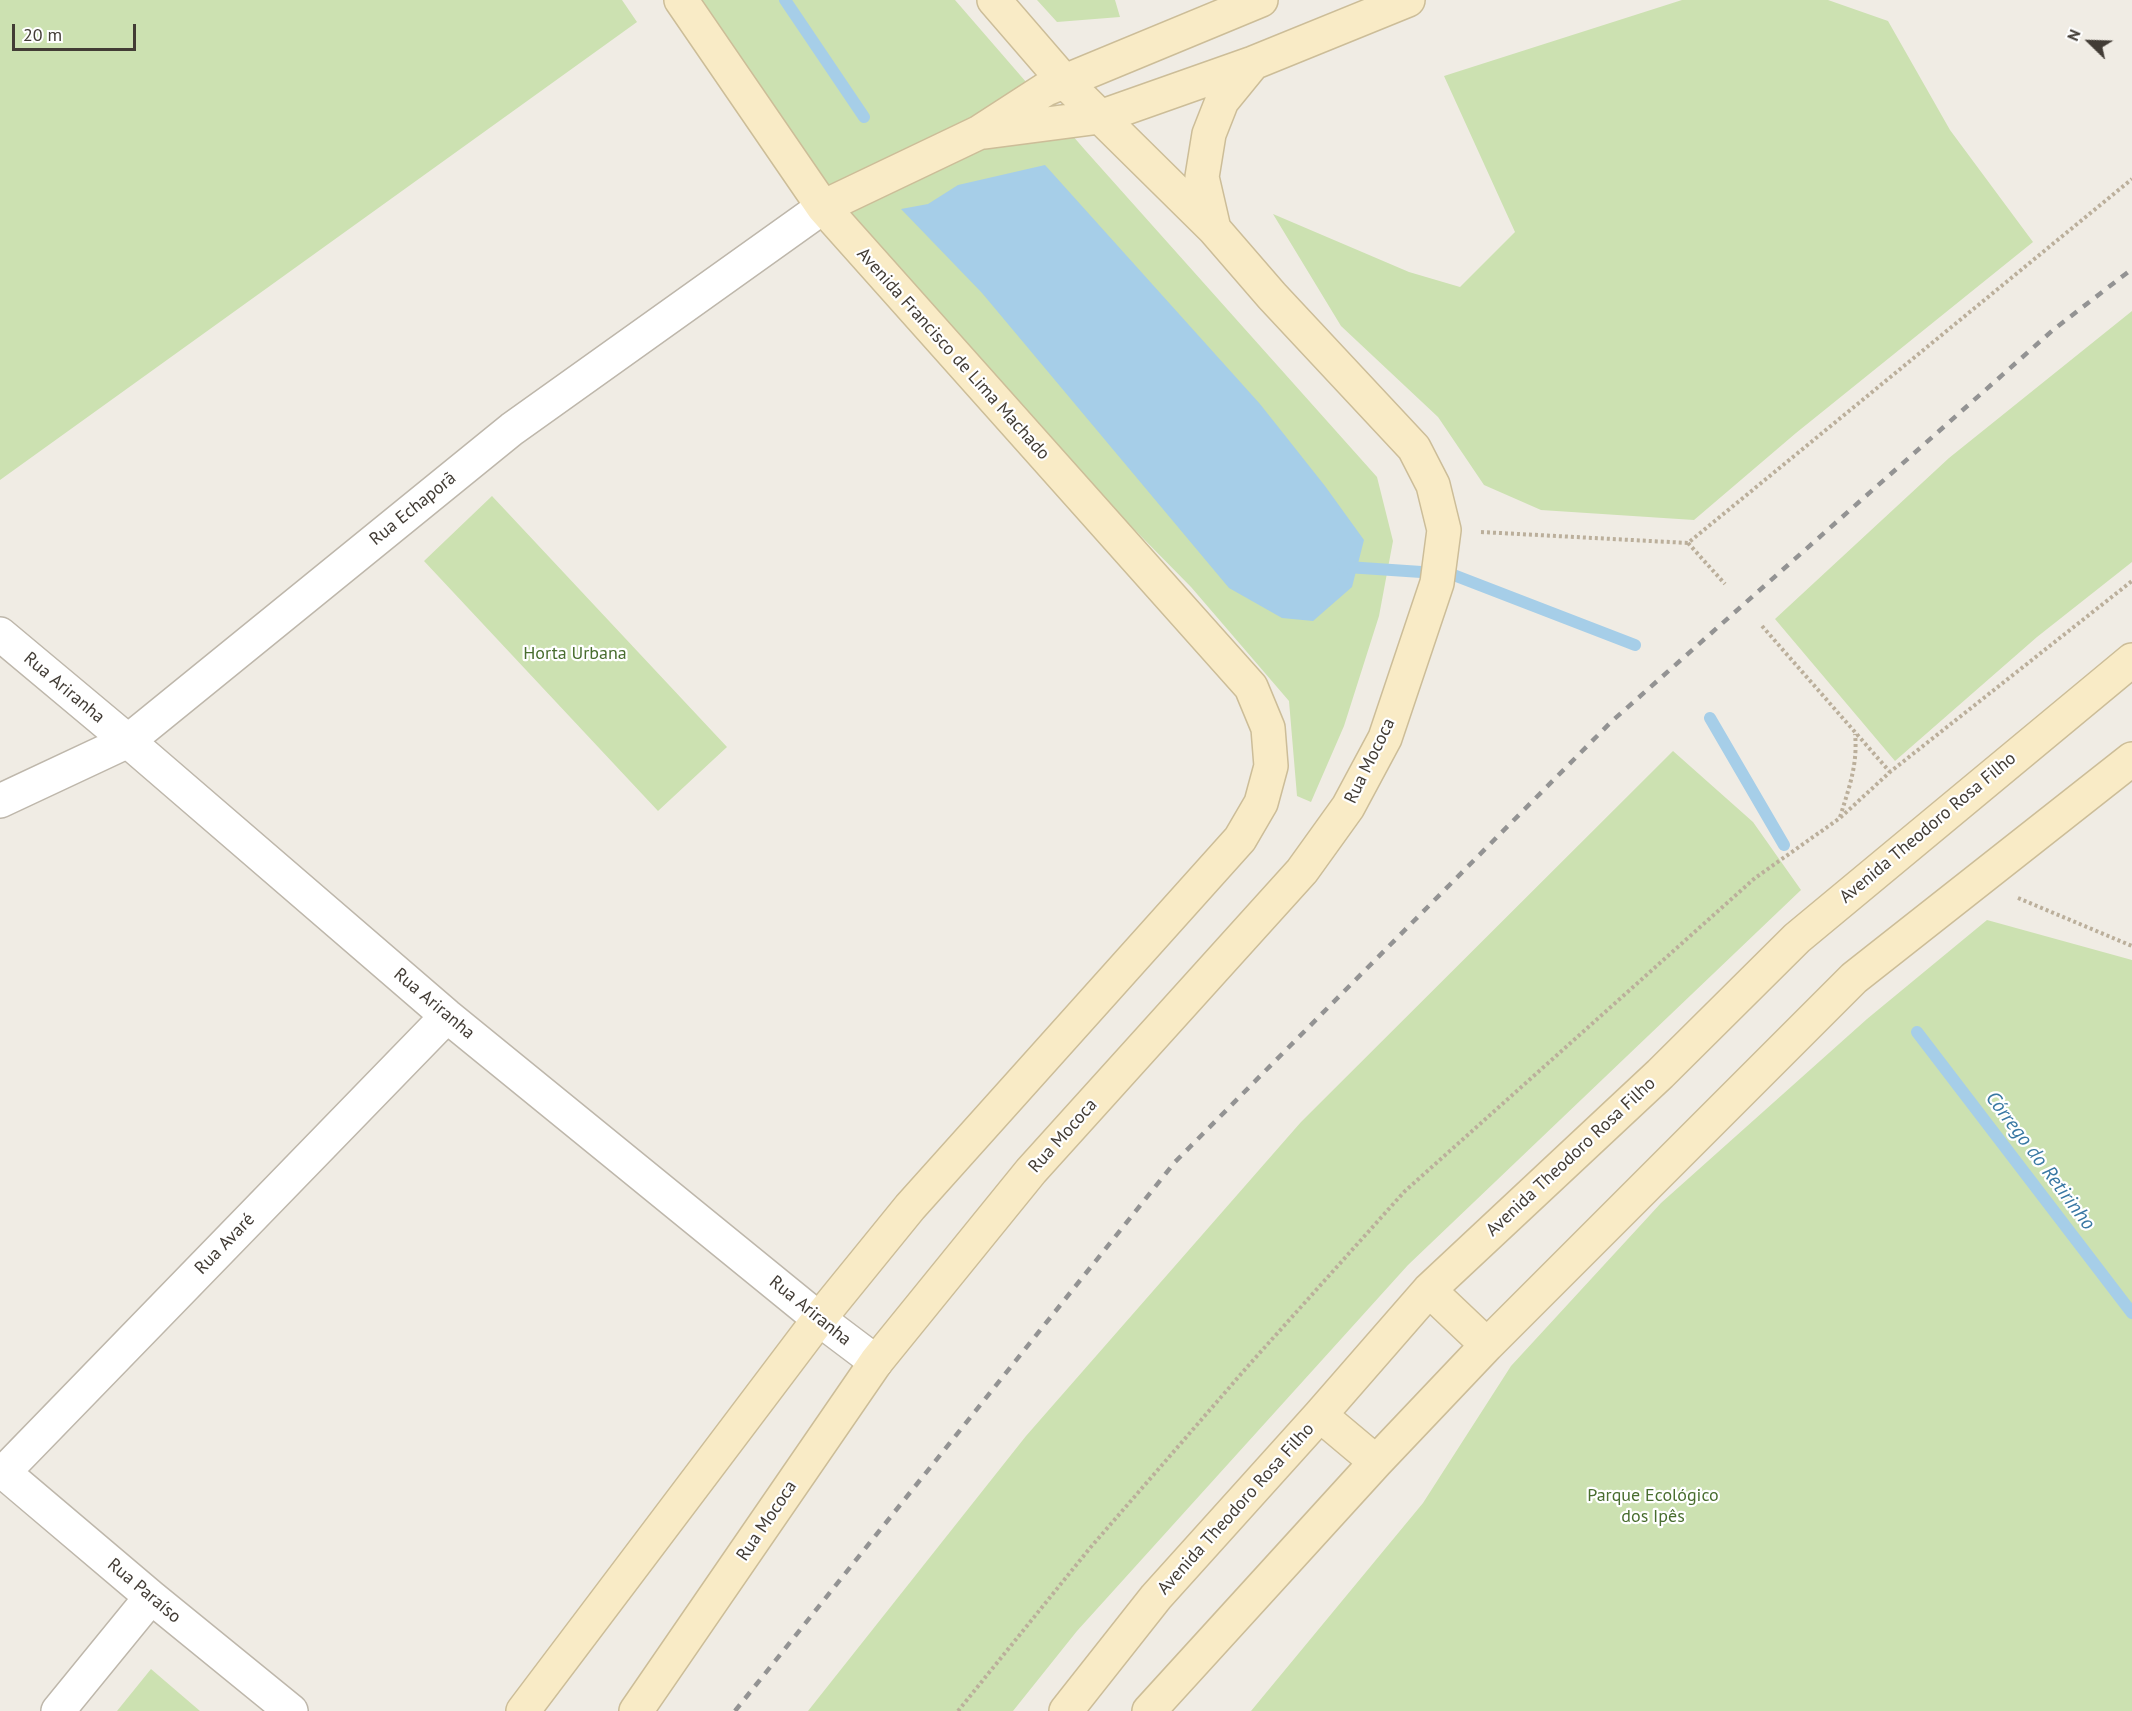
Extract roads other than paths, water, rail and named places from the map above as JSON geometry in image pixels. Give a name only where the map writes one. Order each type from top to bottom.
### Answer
[{"type":"main road","name":"Avenida Francisco de Lima Machado","points":[[681,0],[823,207],[1251,687],[1268,728],[1272,766],[1261,803],[1240,839],[910,1207],[819,1319]]},
{"type":"main road","points":[[994,0],[1064,81],[1214,229]]},
{"type":"main road","points":[[823,207],[978,133],[1046,89],[1261,0]]},
{"type":"main road","points":[[978,133],[1100,117],[1253,63],[1408,0]]},
{"type":"main road","points":[[1214,229],[1202,177],[1209,134],[1222,101],[1253,63]]},
{"type":"main road","name":"Rua Mococa","points":[[636,1711],[876,1362],[1031,1172],[1302,871],[1348,807],[1385,738],[1437,583],[1443,537],[1432,485],[1414,448],[1280,304],[1214,229]]},
{"type":"main road","name":"Avenida Theodoro Rosa Filho","points":[[1066,1711],[1156,1597],[1429,1290],[1660,1074],[1797,938],[2130,666]]},
{"type":"main road","points":[[1149,1711],[1376,1462],[1487,1345],[1854,978],[2132,759]]},
{"type":"main road","points":[[1429,1290],[1487,1345]]},
{"type":"main road","points":[[523,1711],[819,1319]]},
{"type":"main road","points":[[1320,1415],[1376,1462]]},
{"type":"street","name":"Rua Echaporã","points":[[0,801],[128,741],[512,429],[823,207]]},
{"type":"street","name":"Rua Ariranha","points":[[0,634],[128,741],[447,1016],[819,1319],[876,1362]]},
{"type":"street","name":"Rua Avaré","points":[[2,1470],[447,1016]]},
{"type":"street","name":"Rua Paraíso","points":[[2,1470],[151,1597],[291,1711]]},
{"type":"street","points":[[57,1711],[151,1597]]},
{"type":"water","points":[[1045,165],[1260,404],[1325,486],[1364,540],[1352,587],[1313,621],[1282,618],[1229,588],[982,293],[901,209],[928,204],[958,185]]},
{"type":"waterway","name":"Córrego do Retirinho","points":[[785,0],[864,117]]},
{"type":"waterway","points":[[1342,564],[1347,567],[1451,574],[1635,645]]},
{"type":"waterway","points":[[1710,718],[1784,845]]},
{"type":"waterway","name":"Córrego do Retirinho","points":[[1917,1032],[2132,1313]]},
{"type":"railway","points":[[735,1711],[1175,1162],[1611,722],[2053,330],[2132,269]]},
{"type":"park label","name":"Horta Urbana","points":[[575,654]]},
{"type":"park label","name":"Parque Ecológico dos Ipês","points":[[1653,1506]]}]
